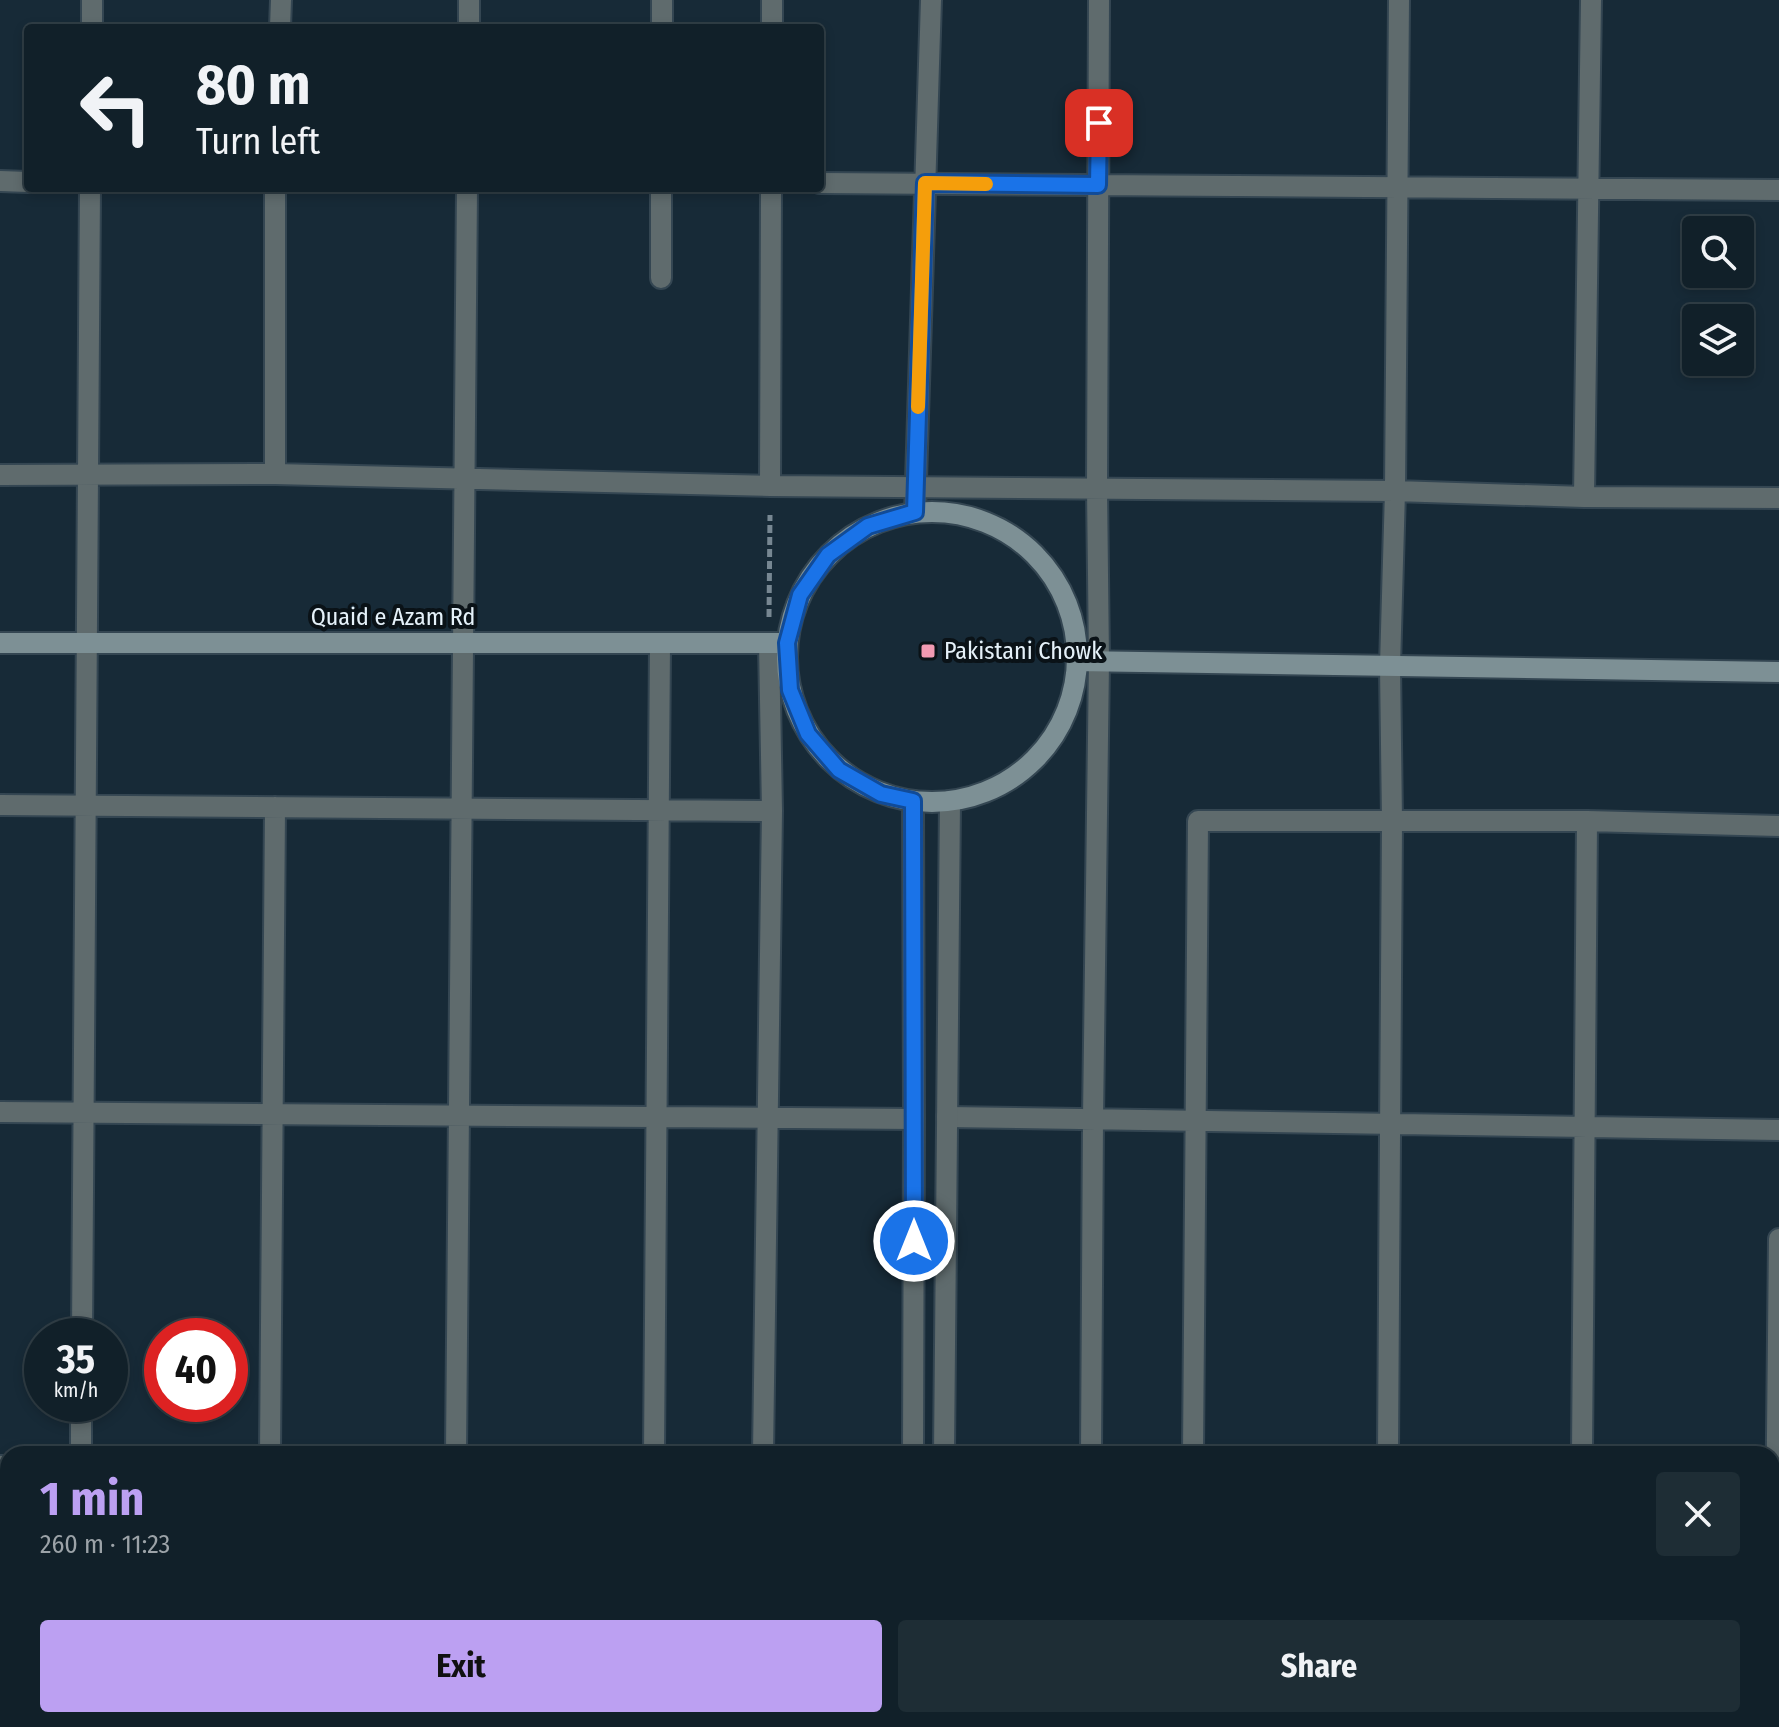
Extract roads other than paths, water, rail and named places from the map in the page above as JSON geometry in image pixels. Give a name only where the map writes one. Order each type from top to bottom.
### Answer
[{"type":"main road","points":[[915,512],[963,514],[1008,533],[1045,565],[1069,606],[1077,661],[1072,701],[1050,744],[1016,777],[974,798],[927,804],[881,794],[839,770],[808,734],[790,690],[778,643],[800,595],[828,555],[868,526],[915,512]]},
{"type":"main road","name":"Quaid e Azam Rd","points":[[0,643],[778,643]]},
{"type":"main road","points":[[1077,661],[1779,672]]},
{"type":"street","points":[[92,0],[92,24]]},
{"type":"street","points":[[280,24],[281,0]]},
{"type":"street","points":[[469,0],[469,24]]},
{"type":"street","points":[[662,0],[662,24]]},
{"type":"street","points":[[772,0],[772,24]]},
{"type":"street","points":[[915,512],[931,0]]},
{"type":"street","points":[[1091,1446],[1099,661],[1099,0]]},
{"type":"street","points":[[1388,1446],[1390,666],[1395,491],[1399,0]]},
{"type":"street","points":[[1584,497],[1591,0]]},
{"type":"street","points":[[0,181],[24,182]]},
{"type":"street","points":[[824,183],[1779,190]]},
{"type":"street","points":[[82,1318],[90,192]]},
{"type":"street","points":[[275,192],[275,474]]},
{"type":"street","points":[[456,1446],[467,192]]},
{"type":"street","points":[[661,192],[661,278]]},
{"type":"street","points":[[770,486],[771,192]]},
{"type":"street","points":[[0,475],[275,474],[770,486],[1395,491],[1584,497],[1779,498]]},
{"type":"street","points":[[654,1446],[660,643]]},
{"type":"street","points":[[763,1446],[772,811],[778,643]]},
{"type":"street","points":[[913,801],[913,1446]]},
{"type":"street","points":[[944,1446],[950,801]]},
{"type":"street","points":[[0,805],[772,811]]},
{"type":"street","points":[[270,1446],[275,807]]},
{"type":"street","points":[[1193,1446],[1198,821],[1587,821],[1779,826]]},
{"type":"street","points":[[1582,1446],[1587,821]]},
{"type":"street","points":[[0,1112],[914,1119]]},
{"type":"street","points":[[947,1117],[1779,1130]]},
{"type":"street","points":[[1776,1446],[1779,1239]]},
{"type":"street","points":[[81,1422],[81,1446]]},
{"type":"place","name":"Pakistani Chowk","points":[[928,651]]}]
